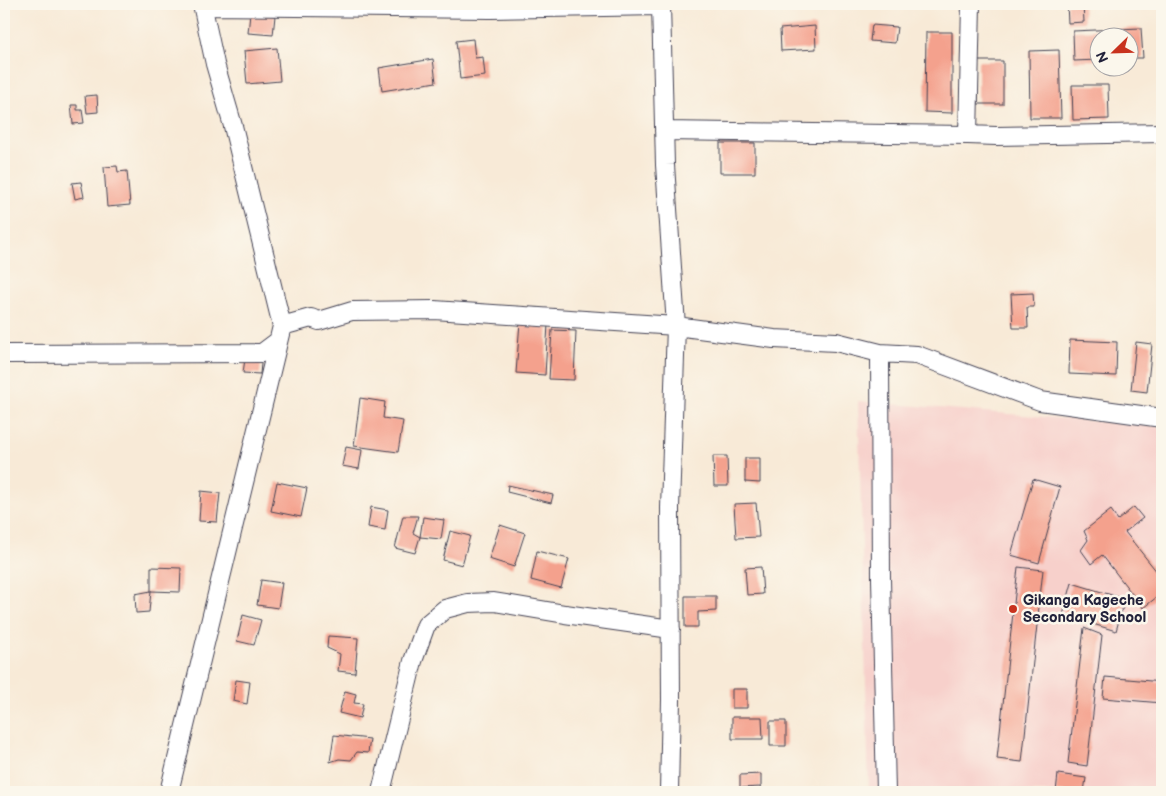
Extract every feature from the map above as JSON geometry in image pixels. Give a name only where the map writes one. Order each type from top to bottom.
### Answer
[{"type":"street","points":[[968,135],[971,4]]},
{"type":"street","points":[[169,792],[280,333],[233,126],[215,64],[202,5],[491,9],[661,5],[664,131],[676,326],[670,499],[669,792]]},
{"type":"street","points":[[664,131],[996,136],[1162,133]]},
{"type":"street","points":[[4,354],[262,353],[280,333],[311,318],[319,321],[352,312],[434,310],[676,326],[774,339],[836,342],[880,353],[917,355],[1040,401],[1162,418]]},
{"type":"street","points":[[880,353],[881,579],[886,792]]},
{"type":"street","points":[[381,792],[413,661],[426,625],[445,609],[468,603],[494,602],[671,629]]},
{"type":"shaded area","name":"Gikanga Kageche Secondary School","points":[[858,401],[1162,427],[1162,792],[869,792]]},
{"type":"building","points":[[1067,4],[1083,4],[1084,22],[1068,23]]},
{"type":"building","points":[[250,14],[275,16],[273,35],[248,33]]},
{"type":"building","points":[[872,25],[897,27],[895,43],[870,41]]},
{"type":"building","points":[[815,26],[816,49],[781,51],[780,29]]},
{"type":"building","points":[[1138,28],[1141,28],[1143,58],[1138,58]]},
{"type":"building","points":[[1088,30],[1088,60],[1074,61],[1073,31]]},
{"type":"building","points":[[926,32],[952,32],[952,113],[925,112]]},
{"type":"building","points":[[473,39],[475,58],[483,57],[485,76],[460,79],[456,41]]},
{"type":"building","points":[[277,48],[280,81],[247,84],[244,51]]},
{"type":"building","points":[[1059,50],[1061,118],[1030,118],[1029,51]]},
{"type":"building","points":[[433,59],[436,82],[382,91],[379,68]]},
{"type":"building","points":[[978,61],[1003,61],[1003,104],[978,104]]},
{"type":"building","points":[[1072,85],[1108,85],[1109,119],[1073,120]]},
{"type":"building","points":[[97,95],[98,112],[87,113],[85,96]]},
{"type":"building","points":[[71,105],[77,105],[77,110],[82,110],[84,123],[73,124]]},
{"type":"building","points":[[720,143],[755,143],[755,173],[720,173]]},
{"type":"building","points":[[117,166],[118,172],[127,171],[130,205],[107,207],[104,167]]},
{"type":"building","points":[[81,182],[84,197],[75,199],[72,183]]},
{"type":"building","points":[[1033,293],[1034,307],[1027,307],[1028,328],[1013,328],[1011,294]]},
{"type":"building","points":[[520,322],[548,324],[545,375],[516,373]]},
{"type":"building","points":[[552,330],[576,331],[574,380],[549,379]]},
{"type":"building","points":[[1070,340],[1117,342],[1116,376],[1069,374]]},
{"type":"building","points":[[1136,342],[1152,344],[1147,392],[1131,390]]},
{"type":"building","points":[[262,353],[260,374],[243,373],[245,359]]},
{"type":"building","points":[[360,398],[385,402],[383,418],[403,421],[398,452],[354,446]]},
{"type":"building","points":[[346,447],[362,450],[359,469],[342,466]]},
{"type":"building","points":[[713,456],[727,456],[728,486],[714,486]]},
{"type":"building","points":[[745,458],[760,458],[760,483],[745,482]]},
{"type":"building","points":[[1033,479],[1060,487],[1039,563],[1011,555]]},
{"type":"building","points":[[277,482],[307,488],[301,517],[271,511]]},
{"type":"building","points":[[508,485],[553,495],[551,503],[507,492]]},
{"type":"building","points":[[201,491],[220,493],[217,522],[199,521]]},
{"type":"building","points":[[756,503],[759,537],[736,538],[734,504]]},
{"type":"building","points":[[371,507],[388,510],[385,530],[368,527]]},
{"type":"building","points":[[1134,507],[1143,518],[1125,532],[1162,578],[1162,593],[1143,608],[1102,555],[1091,564],[1081,550],[1088,540],[1084,531],[1111,510],[1118,520]]},
{"type":"building","points":[[403,516],[418,516],[413,533],[420,537],[415,553],[395,548]]},
{"type":"building","points":[[423,517],[444,520],[441,539],[420,537]]},
{"type":"building","points":[[500,525],[525,533],[514,567],[489,559]]},
{"type":"building","points":[[450,531],[470,536],[462,565],[443,560]]},
{"type":"building","points":[[537,551],[569,559],[561,588],[531,580]]},
{"type":"building","points":[[151,567],[181,568],[180,592],[151,591]]},
{"type":"building","points":[[761,567],[763,594],[747,595],[745,568]]},
{"type":"building","points":[[1018,567],[1043,570],[1022,762],[997,759]]},
{"type":"building","points":[[261,580],[282,583],[278,608],[257,605]]},
{"type":"building","points":[[1072,583],[1125,599],[1116,631],[1063,615]]},
{"type":"building","points":[[151,591],[149,612],[136,613],[135,594]]},
{"type":"building","points":[[685,596],[716,596],[716,611],[698,612],[698,627],[685,627]]},
{"type":"building","points":[[243,615],[261,620],[254,645],[237,641]]},
{"type":"building","points":[[1084,628],[1102,635],[1087,766],[1068,763]]},
{"type":"building","points":[[328,636],[358,638],[355,673],[338,671],[340,654],[327,648]]},
{"type":"building","points":[[1105,677],[1162,682],[1162,703],[1103,698]]},
{"type":"building","points":[[236,680],[250,682],[247,704],[233,701]]},
{"type":"building","points":[[732,689],[747,689],[747,708],[732,708]]},
{"type":"building","points":[[345,691],[356,694],[354,703],[363,704],[360,718],[339,713]]},
{"type":"building","points":[[732,717],[762,717],[763,739],[732,739]]},
{"type":"building","points":[[770,721],[786,721],[786,746],[770,746]]},
{"type":"building","points":[[334,735],[370,739],[368,753],[357,752],[351,760],[339,759],[330,762]]},
{"type":"building","points":[[761,774],[761,787],[740,788],[740,775]]},
{"type":"building","points":[[1058,774],[1086,778],[1084,792],[1056,792]]},
{"type":"place","name":"Gikanga Kageche Secondary School","points":[[1013,609]]}]
